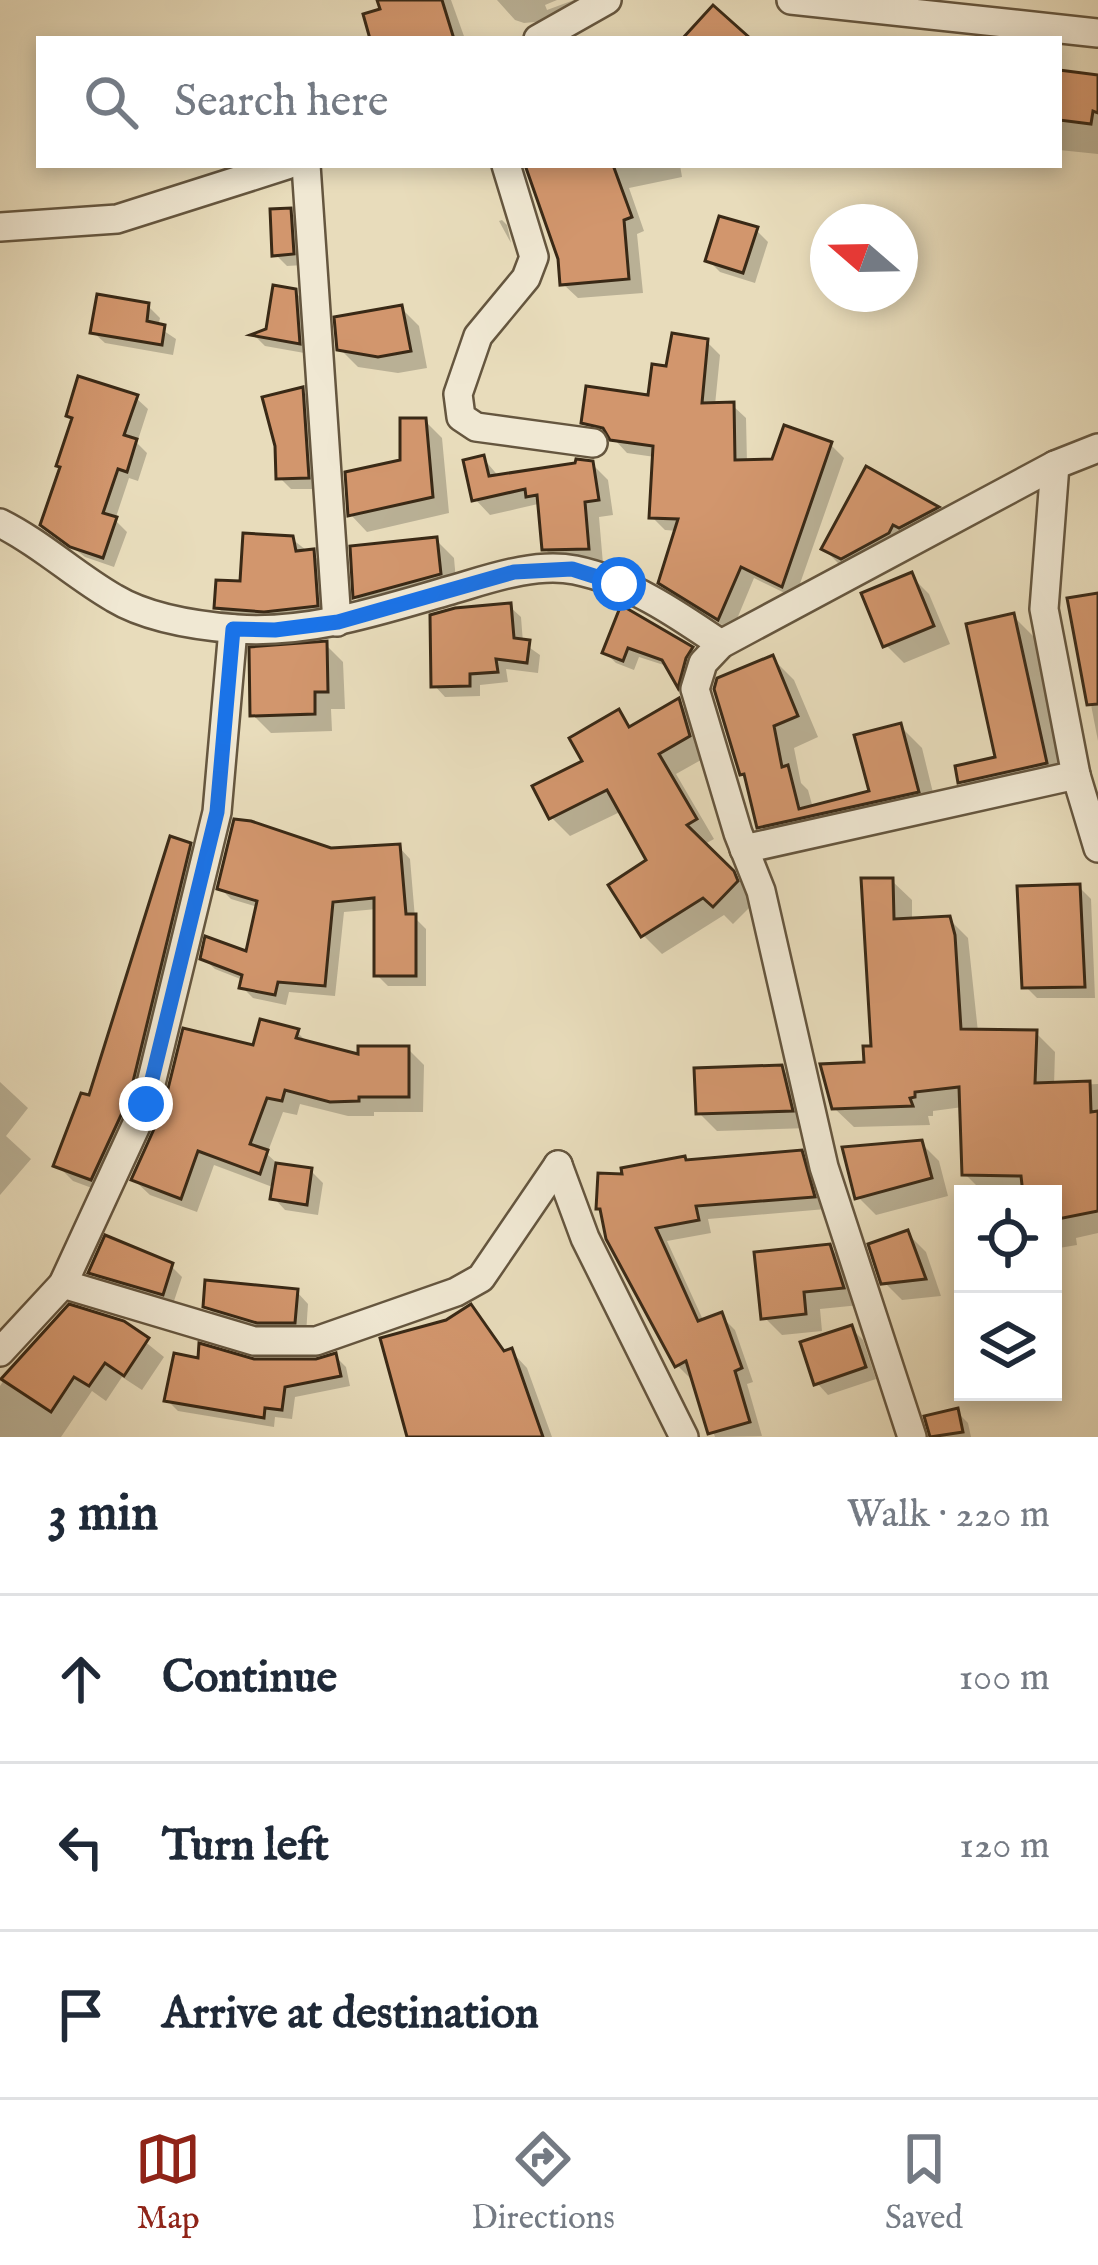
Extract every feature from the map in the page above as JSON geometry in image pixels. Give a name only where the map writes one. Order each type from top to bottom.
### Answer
[{"type":"street","points":[[543,36],[607,0]]},
{"type":"street","points":[[790,0],[1098,32]]},
{"type":"street","points":[[0,227],[117,219],[278,168]]},
{"type":"street","points":[[306,168],[338,622]]},
{"type":"street","points":[[507,168],[534,257],[526,278],[478,336],[458,394],[460,417],[476,427],[593,443]]},
{"type":"street","points":[[912,1437],[824,1167],[761,891],[695,689],[704,663],[721,644],[1055,465],[1098,448]]},
{"type":"street","points":[[1055,465],[1044,609],[1076,775],[1098,848]]},
{"type":"street","points":[[0,523],[29,537],[115,599],[150,613],[233,629],[275,630],[338,622],[514,572],[572,569],[619,584],[679,615],[721,644]]},
{"type":"street","points":[[0,1352],[63,1284],[146,1104],[217,812],[233,629]]},
{"type":"street","points":[[744,849],[1076,775]]},
{"type":"street","points":[[63,1284],[254,1340],[316,1341],[456,1292],[481,1278],[558,1165],[584,1238],[683,1437]]},
{"type":"building","points":[[377,0],[442,0],[453,36],[369,36],[363,14],[380,9]]},
{"type":"building","points":[[713,5],[748,36],[685,36]]},
{"type":"building","points":[[1062,70],[1098,75],[1098,113],[1093,111],[1091,124],[1062,120]]},
{"type":"building","points":[[526,168],[614,168],[632,217],[624,220],[629,279],[560,285],[558,259]]},
{"type":"building","points":[[291,208],[294,254],[272,256],[270,209]]},
{"type":"building","points":[[719,216],[758,227],[743,273],[705,261]]},
{"type":"building","points":[[273,285],[296,289],[300,344],[250,335],[266,329]]},
{"type":"building","points":[[97,294],[149,303],[147,321],[165,325],[162,345],[90,333]]},
{"type":"building","points":[[402,305],[411,351],[378,357],[337,350],[334,317]]},
{"type":"building","points":[[672,333],[708,339],[702,403],[734,402],[735,460],[772,459],[784,425],[832,442],[782,587],[741,567],[718,620],[658,583],[678,519],[649,518],[653,446],[610,440],[603,428],[581,423],[586,386],[648,395],[652,364],[666,366]]},
{"type":"building","points":[[78,376],[138,395],[124,435],[137,439],[127,472],[118,469],[103,513],[117,517],[103,558],[70,547],[40,525],[60,467],[56,466],[72,418],[66,416]]},
{"type":"building","points":[[303,387],[309,478],[276,479],[275,446],[262,397]]},
{"type":"building","points":[[400,418],[426,418],[433,497],[348,516],[345,472],[400,460]]},
{"type":"building","points":[[484,455],[489,476],[575,463],[576,459],[593,461],[599,500],[585,502],[589,549],[542,550],[537,495],[526,497],[525,489],[472,501],[463,460]]},
{"type":"building","points":[[866,466],[939,507],[899,528],[893,525],[889,533],[841,559],[821,549]]},
{"type":"building","points":[[243,533],[293,536],[296,551],[314,549],[318,606],[264,612],[214,608],[216,580],[240,581]]},
{"type":"building","points":[[437,537],[441,574],[353,598],[350,546]]},
{"type":"building","points":[[912,572],[934,626],[883,647],[861,593]]},
{"type":"building","points":[[1098,593],[1098,704],[1087,705],[1067,598]]},
{"type":"building","points":[[511,603],[514,638],[530,640],[527,663],[496,659],[498,672],[470,674],[470,686],[431,687],[430,615]]},
{"type":"building","points":[[621,605],[693,647],[678,688],[662,660],[628,648],[623,661],[602,653]]},
{"type":"building","points":[[1014,613],[1047,763],[958,783],[955,766],[995,757],[966,624]]},
{"type":"building","points":[[327,641],[328,692],[315,692],[315,714],[250,716],[249,647]]},
{"type":"building","points":[[773,655],[798,716],[774,726],[782,767],[788,765],[799,809],[869,791],[854,735],[901,723],[919,792],[757,828],[714,689],[717,678]]},
{"type":"building","points":[[679,698],[690,736],[659,754],[697,819],[687,825],[734,871],[738,881],[713,907],[703,898],[641,937],[608,885],[646,860],[607,790],[549,819],[532,786],[582,761],[569,738],[619,709],[629,727]]},
{"type":"building","points":[[234,819],[331,848],[400,844],[406,914],[416,914],[416,976],[374,976],[374,898],[333,902],[325,986],[278,982],[275,995],[239,988],[242,975],[200,959],[205,936],[246,951],[257,901],[217,889]]},
{"type":"building","points":[[170,836],[191,843],[129,1098],[91,1180],[53,1166],[81,1093],[89,1095]]},
{"type":"building","points":[[861,878],[893,878],[894,919],[950,916],[961,1029],[1037,1030],[1035,1083],[1090,1081],[1091,1112],[1098,1111],[1098,1211],[1062,1218],[1062,1185],[1022,1185],[1021,1176],[962,1175],[959,1087],[915,1092],[910,1098],[913,1106],[832,1109],[820,1064],[864,1062],[863,1046],[871,1046]]},
{"type":"building","points":[[1080,884],[1085,987],[1022,988],[1017,886]]},
{"type":"building","points":[[260,1019],[299,1029],[296,1038],[358,1054],[358,1046],[409,1046],[409,1097],[330,1102],[285,1090],[282,1101],[267,1098],[250,1144],[268,1150],[260,1174],[198,1151],[181,1199],[131,1180],[163,1109],[183,1028],[253,1045]]},
{"type":"building","points":[[782,1065],[793,1111],[696,1114],[694,1068]]},
{"type":"building","points":[[922,1140],[932,1178],[855,1199],[842,1147]]},
{"type":"building","points":[[802,1150],[815,1197],[696,1206],[699,1220],[656,1228],[698,1321],[722,1312],[742,1368],[735,1371],[750,1422],[708,1434],[686,1361],[675,1367],[606,1239],[600,1209],[596,1209],[598,1173],[622,1174],[621,1168],[685,1156],[686,1160]]},
{"type":"building","points":[[276,1163],[312,1168],[307,1205],[270,1199]]},
{"type":"building","points":[[908,1230],[926,1279],[881,1284],[868,1244]]},
{"type":"building","points":[[105,1235],[173,1263],[163,1295],[88,1273]]},
{"type":"building","points":[[830,1244],[844,1288],[804,1292],[806,1314],[761,1319],[754,1252]]},
{"type":"building","points":[[205,1280],[298,1289],[295,1323],[257,1323],[203,1307]]},
{"type":"building","points":[[69,1304],[124,1321],[149,1338],[124,1376],[105,1363],[89,1386],[74,1377],[51,1412],[1,1379]]},
{"type":"building","points":[[471,1304],[504,1351],[512,1348],[543,1437],[407,1437],[380,1338],[446,1320]]},
{"type":"building","points":[[852,1325],[866,1367],[814,1385],[800,1342]]},
{"type":"building","points":[[199,1343],[254,1359],[316,1359],[336,1353],[341,1376],[285,1387],[282,1410],[265,1408],[264,1418],[164,1401],[174,1353],[198,1358]]},
{"type":"building","points":[[958,1408],[963,1432],[930,1437],[924,1416]]},
{"type":"route","points":[[146,1104],[217,812],[233,629],[275,630],[338,622],[514,572],[572,569],[619,584]]}]
